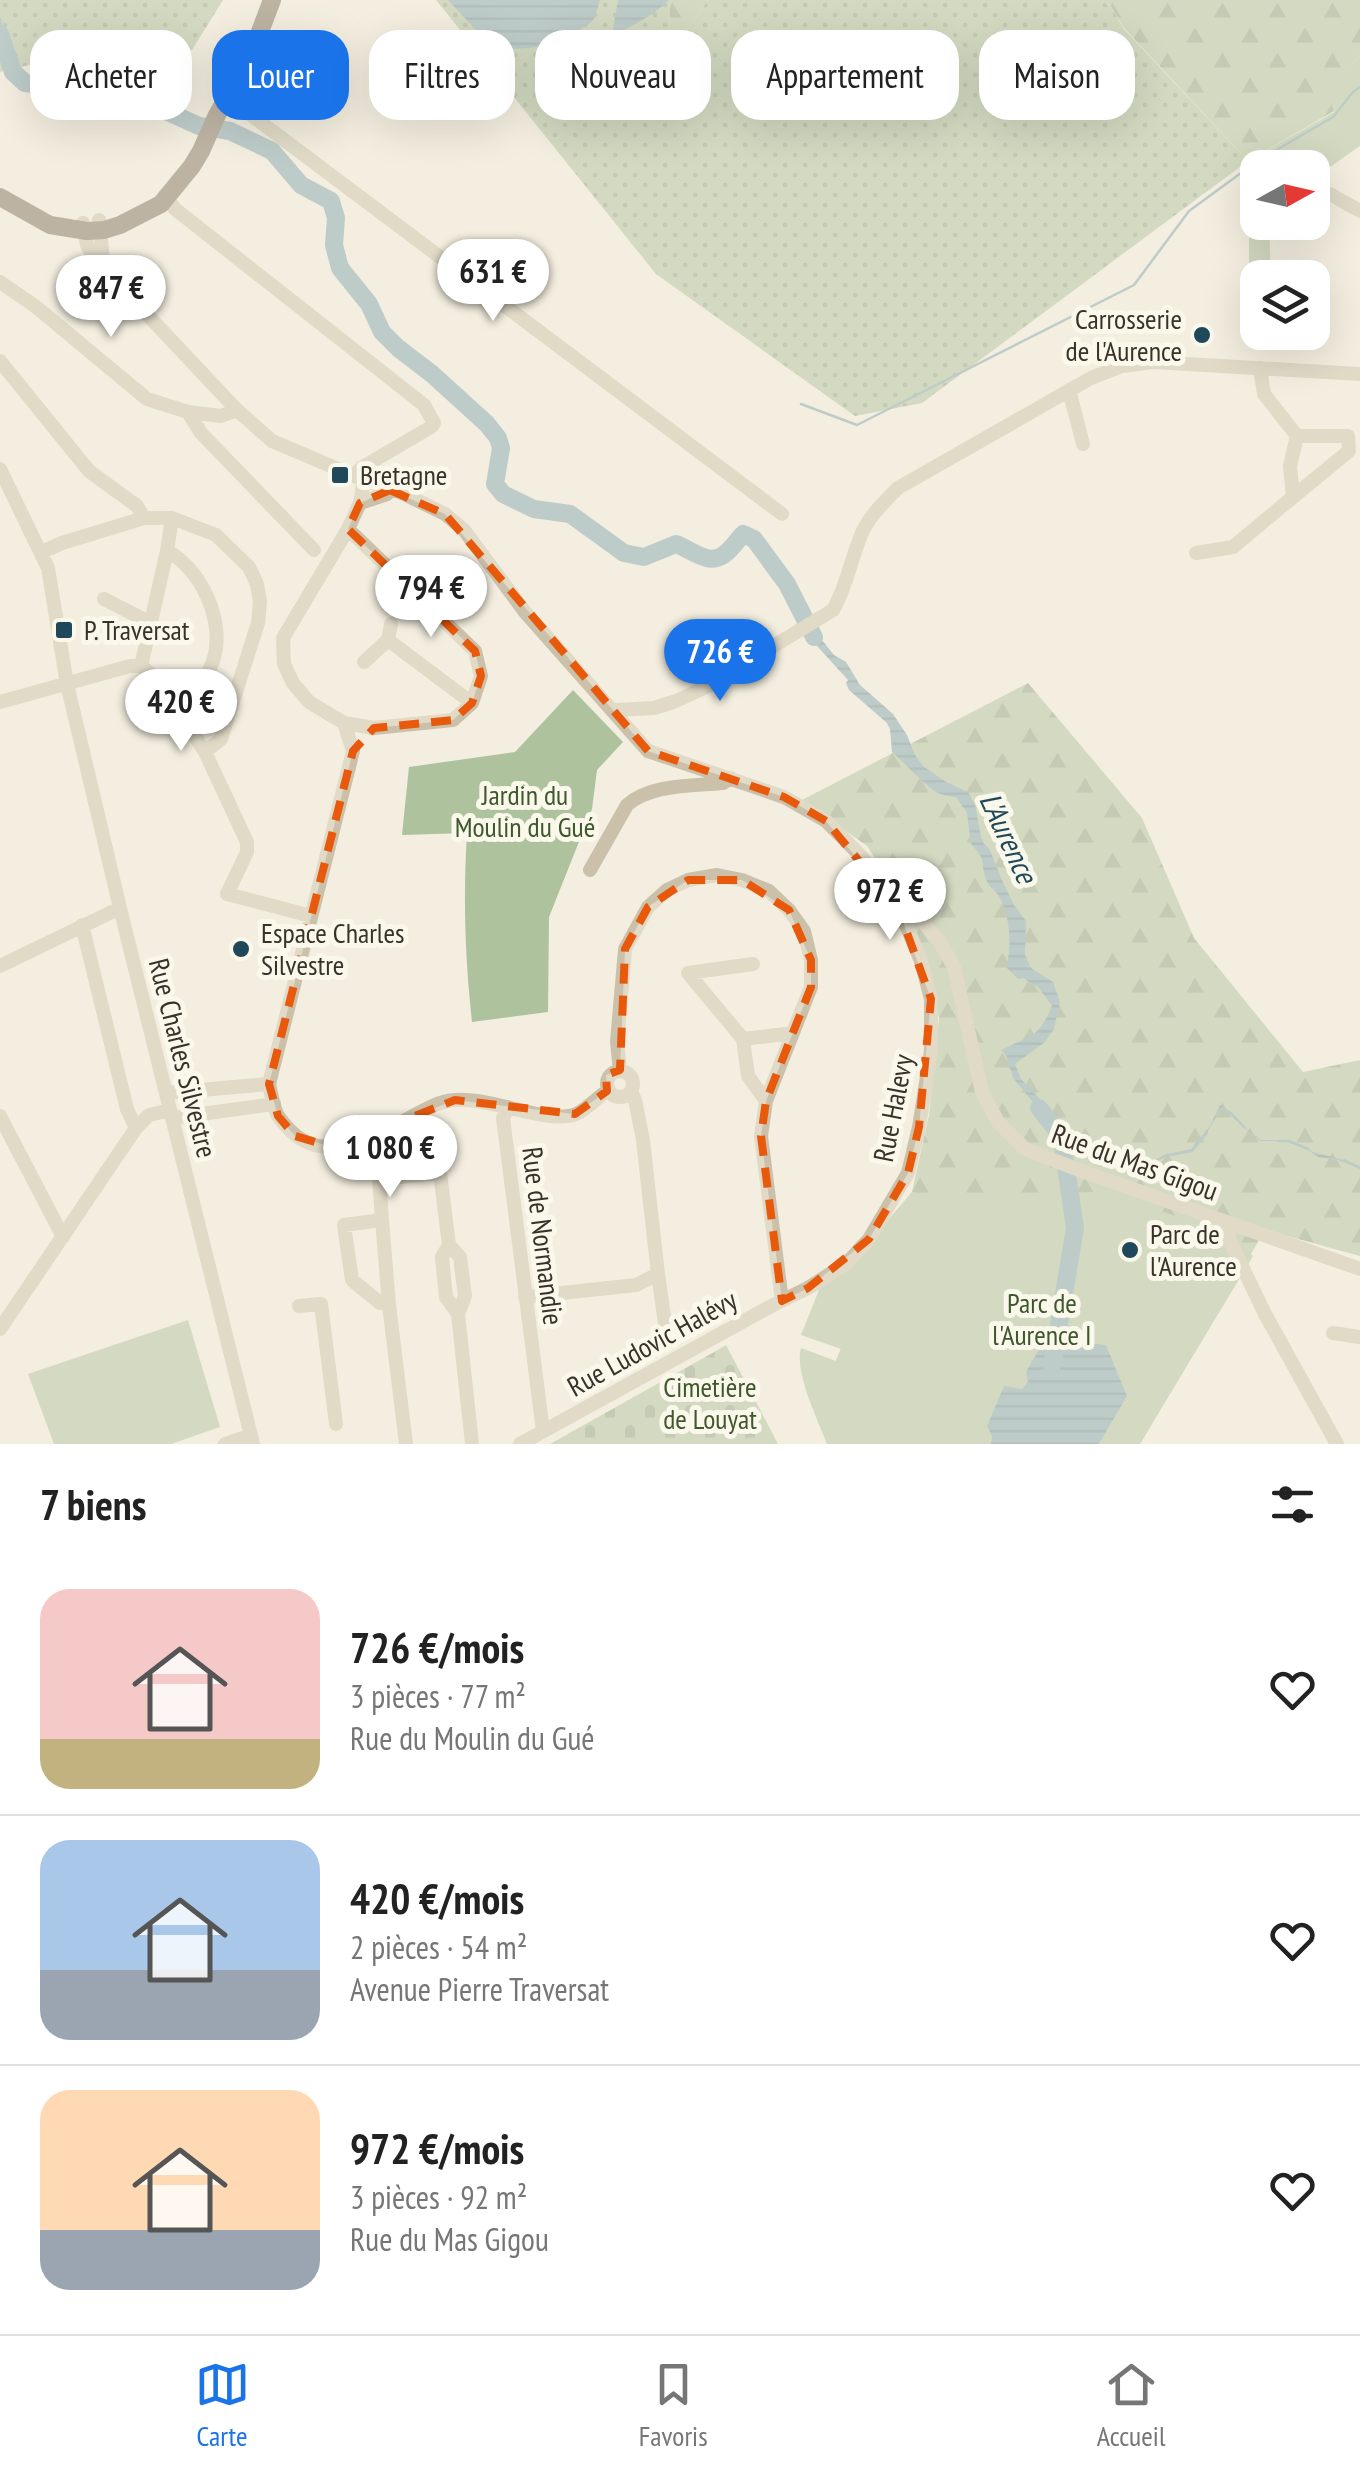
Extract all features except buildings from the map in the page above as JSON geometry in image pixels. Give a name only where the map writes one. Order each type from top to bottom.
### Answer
[{"type":"main road","points":[[252,30],[262,0]]},
{"type":"main road","points":[[261,30],[272,0]]},
{"type":"main road","points":[[0,197],[50,225],[91,226],[166,196],[192,166],[215,120]]},
{"type":"main road","points":[[0,184],[52,214],[91,226]]},
{"type":"street","points":[[258,120],[782,514]]},
{"type":"street","points":[[1330,194],[1360,211]]},
{"type":"street","points":[[166,196],[176,209],[424,406],[434,422],[361,468],[360,503],[283,638],[284,664],[309,702],[344,723],[374,728],[453,720],[472,703],[481,676],[475,651],[348,529]]},
{"type":"street","points":[[91,226],[87,245],[92,257],[272,442],[445,514],[464,530],[525,612],[648,751],[784,797],[826,821],[860,854],[898,908]]},
{"type":"street","points":[[0,282],[148,399],[188,412],[220,416],[237,410]]},
{"type":"street","points":[[0,361],[90,471],[137,506],[144,518]]},
{"type":"street","points":[[614,710],[654,708],[676,701],[708,686],[833,610],[842,595],[863,530],[898,488],[1091,378],[1122,366],[1153,362],[1360,374]]},
{"type":"street","points":[[1260,368],[1264,394],[1298,436]]},
{"type":"street","points":[[1069,390],[1084,444]]},
{"type":"street","points":[[188,412],[201,433],[314,550]]},
{"type":"street","points":[[1196,553],[1233,547],[1349,451],[1348,436],[1298,436]]},
{"type":"street","points":[[1293,497],[1290,466],[1298,436]]},
{"type":"street","name":"Rue Charles Silvestre","points":[[0,470],[48,568],[67,684],[252,1440]]},
{"type":"street","points":[[360,503],[390,490]]},
{"type":"street","points":[[42,552],[144,518],[172,518],[216,535],[249,567],[260,602],[258,624],[221,740],[205,752]]},
{"type":"street","points":[[141,666],[172,518]]},
{"type":"street","points":[[167,551],[178,557],[208,594],[215,624],[214,658],[190,709],[182,716]]},
{"type":"street","points":[[104,599],[151,623]]},
{"type":"street","points":[[364,662],[388,640],[391,624]]},
{"type":"street","points":[[388,640],[472,703]]},
{"type":"street","points":[[0,702],[141,666],[159,680],[205,752],[247,842],[247,852],[227,894],[311,916]]},
{"type":"street","points":[[344,723],[353,752]]},
{"type":"street","points":[[374,728],[353,752],[268,1084],[278,1116],[295,1136],[311,1144],[335,1148],[454,1100],[478,1100],[552,1115],[575,1114],[607,1090]]},
{"type":"street","points":[[590,870],[627,805],[635,798],[732,778]]},
{"type":"street","points":[[620,1070],[617,1042],[625,949],[648,906],[667,890],[688,880],[716,875],[769,891],[804,931],[811,960],[811,986],[766,1101],[761,1136],[782,1301]]},
{"type":"street","points":[[1,963],[120,908]]},
{"type":"street","name":"Rue du Mas Gigou","points":[[898,908],[916,914],[954,967],[982,1092],[998,1122],[1024,1149],[1360,1269]]},
{"type":"street","name":"Rue Halevy","points":[[808,1288],[848,1262],[869,1238],[908,1173],[919,1127],[931,1051],[931,1000],[918,954],[898,908]]},
{"type":"street","points":[[82,925],[127,1109],[136,1128]]},
{"type":"street","points":[[918,954],[934,942],[941,944]]},
{"type":"street","points":[[918,954],[937,956],[954,967]]},
{"type":"street","points":[[754,964],[688,973],[743,1039],[748,1076],[766,1101]]},
{"type":"street","points":[[743,1039],[792,1033]]},
{"type":"street","points":[[620,1070],[633,1080],[628,1095],[620,1098],[607,1090],[606,1081],[612,1073],[620,1070]]},
{"type":"street","points":[[166,1093],[268,1084]]},
{"type":"street","points":[[631,1091],[643,1140],[667,1337]]},
{"type":"street","points":[[0,1329],[148,1115],[274,1104]]},
{"type":"street","name":"Rue de Normandie","points":[[508,1107],[503,1118],[543,1431]]},
{"type":"street","points":[[0,1116],[63,1238]]},
{"type":"street","points":[[371,1135],[406,1444]]},
{"type":"street","points":[[379,1179],[440,1173],[449,1246],[460,1256],[465,1296],[458,1314],[472,1444]]},
{"type":"street","points":[[382,1220],[344,1225],[352,1280],[380,1303],[389,1305]]},
{"type":"street","points":[[1228,1222],[1229,1240],[1337,1444]]},
{"type":"street","points":[[524,1297],[636,1285],[658,1274]]},
{"type":"street","name":"Rue Ludovic Halévy","points":[[520,1444],[808,1288]]},
{"type":"street","points":[[299,1306],[321,1304],[336,1424]]},
{"type":"street","points":[[1333,1332],[1360,1337]]},
{"type":"street","points":[[225,1444],[252,1440]]},
{"type":"highlighted area","points":[[390,490],[445,514],[648,751],[784,797],[826,821],[898,908],[931,999],[919,1127],[908,1173],[869,1239],[808,1288],[782,1301],[761,1136],[766,1101],[811,987],[811,960],[789,910],[742,880],[688,880],[648,907],[625,949],[620,1070],[606,1075],[607,1091],[575,1114],[455,1100],[335,1148],[295,1136],[278,1116],[269,1084],[353,751],[374,728],[453,720],[472,703],[481,676],[475,651],[348,529],[360,503]]},
{"type":"green space","points":[[0,0],[223,0],[192,50],[192,30],[30,30],[30,65],[0,72]]},
{"type":"green space","points":[[436,0],[669,0],[670,30],[535,30],[535,120],[711,120],[711,30],[687,30],[708,0],[1102,0],[1125,30],[979,30],[979,120],[1135,120],[1135,41],[1240,152],[1240,167],[922,403],[855,416],[656,274],[515,98],[515,30],[460,30]]},
{"type":"green space","points":[[669,0],[708,0],[687,30],[670,30]]},
{"type":"green space","points":[[1102,0],[1360,0],[1360,55],[1329,93],[1334,111],[1267,150],[1240,152],[1135,40],[1135,30],[1124,28]]},
{"type":"green space","points":[[1360,55],[1360,146],[1330,167],[1330,150],[1267,150],[1334,112],[1328,93]]},
{"type":"green space","points":[[1249,240],[1270,240],[1270,260],[1249,260]]},
{"type":"green space","points":[[1028,683],[1142,818],[1194,938],[1303,1072],[1360,1060],[1360,1256],[1265,1230],[1140,1444],[834,1444],[836,1361],[858,1305],[815,1288],[849,1267],[912,1192],[929,1115],[939,1018],[910,912],[867,846],[802,800]]},
{"type":"green space","name":"Jardin du Moulin du Gué","points":[[573,690],[623,742],[597,770],[592,809],[549,917],[548,1012],[472,1022],[465,928],[467,833],[402,835],[409,767],[515,752]]},
{"type":"green space","name":"Parc de l'Aurence I","points":[[912,1192],[935,1197],[1102,1192],[1234,1235],[1253,1256],[1140,1444],[827,1444],[804,1383],[801,1348],[836,1361],[841,1349],[801,1335],[819,1290],[815,1288],[849,1267]]},
{"type":"green space","points":[[188,1320],[220,1427],[171,1444],[54,1444],[28,1374]]},
{"type":"green space","name":"Cimetière de Louyat","points":[[726,1345],[778,1444],[550,1444],[716,1351]]},
{"type":"water","points":[[448,0],[600,0],[594,19],[579,30],[535,30],[535,47],[515,49],[515,30],[476,30]]},
{"type":"water","points":[[618,0],[669,0],[625,30],[613,29]]},
{"type":"water","points":[[0,17],[17,70],[30,78],[30,84],[18,77],[3,40]]},
{"type":"water","points":[[192,116],[203,121],[201,126],[184,120],[192,120]]},
{"type":"water","points":[[222,124],[260,138],[308,185],[326,192],[341,206],[337,244],[342,266],[370,298],[383,328],[392,338],[436,370],[495,426],[505,442],[502,488],[536,507],[571,510],[625,551],[645,551],[675,542],[710,555],[727,548],[737,532],[749,529],[781,567],[808,616],[803,619],[771,559],[743,534],[724,553],[713,559],[700,557],[676,544],[640,557],[613,547],[573,516],[534,509],[502,492],[495,484],[501,448],[498,438],[382,332],[369,304],[340,268],[331,201],[301,185],[272,151],[230,131],[219,130]]},
{"type":"water","points":[[814,630],[834,655],[846,662],[860,685],[893,714],[923,766],[968,792],[975,805],[982,842],[989,848],[1014,905],[1026,921],[1025,955],[1031,968],[1053,982],[1060,1002],[1054,1029],[1045,1042],[1015,1064],[1021,1079],[1066,1136],[1112,1150],[1143,1166],[1171,1153],[1142,1171],[1085,1143],[1067,1142],[1069,1158],[1065,1158],[1060,1135],[1013,1078],[1001,1050],[1037,1031],[1052,1006],[1038,987],[1018,979],[1006,967],[1006,913],[971,844],[967,813],[956,797],[934,791],[892,752],[887,723],[849,690],[848,680],[807,635]]},
{"type":"water","points":[[1220,1105],[1261,1140],[1290,1140],[1300,1145],[1260,1141],[1222,1108],[1204,1137],[1192,1151],[1172,1153],[1191,1149],[1210,1126]]},
{"type":"water","points":[[1304,1147],[1344,1160],[1360,1169],[1318,1157]]},
{"type":"water","points":[[1042,1344],[1106,1345],[1127,1396],[1100,1442],[991,1444],[987,1426],[1004,1386],[1022,1389],[1028,1382],[1026,1372]]},
{"type":"waterway","name":"L'Aurence","points":[[0,34],[13,72],[25,83],[41,85],[82,65],[98,68],[157,107],[199,126],[230,131],[272,151],[301,185],[331,201],[340,268],[369,304],[382,332],[498,438],[501,448],[495,484],[503,494],[534,509],[570,514],[624,553],[644,557],[676,544],[704,558],[718,558],[743,534],[754,539],[787,584],[814,637]]},
{"type":"waterway","points":[[801,404],[857,425],[1134,285],[1189,211],[1256,162],[1333,117],[1360,87]]},
{"type":"waterway","name":"L'Aurence","points":[[1039,1108],[1062,1140],[1075,1228],[1052,1366]]},
{"type":"waterway","points":[[1230,1112],[1245,1128]]},
{"type":"waterway","points":[[1165,1156],[1192,1151],[1207,1133]]},
{"type":"waterway","points":[[1278,1141],[1308,1149]]},
{"type":"waterway","points":[[1344,1160],[1360,1168]]},
{"type":"place","name":"Carrosserie de l'Aurence","points":[[1202,335]]},
{"type":"place","name":"Bretagne","points":[[340,475]]},
{"type":"place","name":"P. Traversat","points":[[64,630]]},
{"type":"place","name":"Espace Charles Silvestre","points":[[241,949]]},
{"type":"place","name":"Parc de l'Aurence","points":[[1130,1250]]}]
